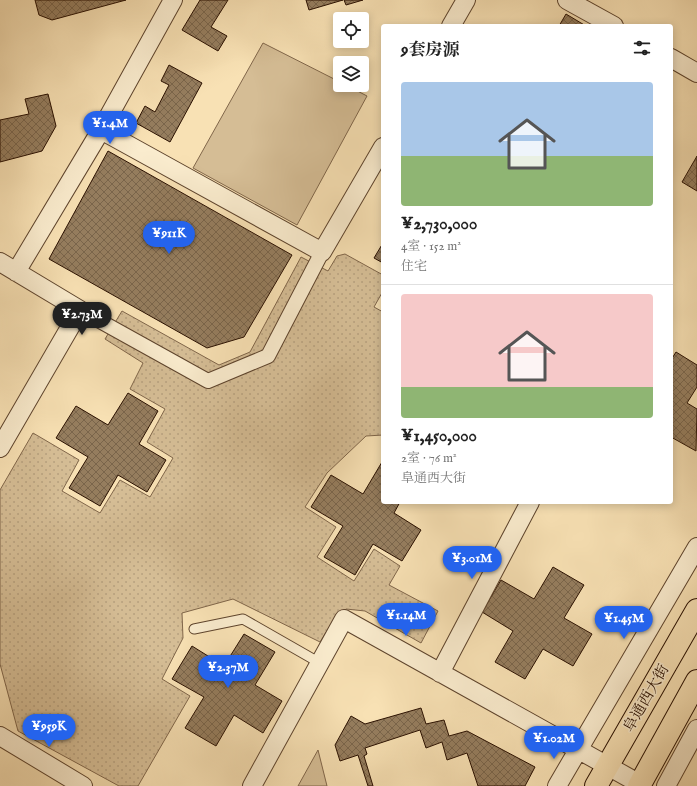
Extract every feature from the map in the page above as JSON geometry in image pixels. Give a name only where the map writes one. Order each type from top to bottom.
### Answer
[{"type":"main road","name":"阜通西大街","points":[[596,786],[697,610]]},
{"type":"main road","points":[[640,785],[697,682]]},
{"type":"street","points":[[16,272],[101,130],[173,0]]},
{"type":"street","points":[[452,24],[466,0]]},
{"type":"street","points":[[567,0],[610,24]]},
{"type":"street","points":[[673,59],[697,73]]},
{"type":"street","points":[[101,130],[322,252]]},
{"type":"street","points":[[0,262],[80,310],[208,381],[268,356],[322,252],[381,150]]},
{"type":"street","points":[[0,448],[80,310]]},
{"type":"street","points":[[440,673],[529,504]]},
{"type":"street","points":[[557,786],[577,749],[697,547]]},
{"type":"street","points":[[252,786],[344,619],[640,785]]},
{"type":"street","points":[[666,786],[697,729]]},
{"type":"street","points":[[0,736],[83,786]]},
{"type":"lane","points":[[194,629],[243,619],[320,663]]},
{"type":"shaded area","points":[[263,43],[333,78],[333,92],[359,92],[367,96],[297,225],[193,168]]},
{"type":"shaded area","points":[[345,254],[381,274],[381,295],[374,307],[381,311],[381,435],[366,436],[327,473],[305,507],[336,527],[317,557],[354,581],[374,549],[400,566],[389,585],[438,611],[421,643],[365,611],[346,609],[333,621],[320,642],[233,599],[182,613],[183,638],[162,679],[190,696],[138,786],[119,786],[18,731],[0,664],[0,490],[33,433],[79,460],[62,491],[100,513],[120,480],[150,497],[173,458],[147,442],[165,409],[130,389],[143,363],[105,339],[122,311],[219,365],[250,352],[301,257],[328,271],[337,256]]},
{"type":"shaded area","points":[[318,750],[327,786],[298,786]]},
{"type":"building","points":[[35,0],[126,0],[52,20],[39,15]]},
{"type":"building","points":[[200,0],[228,0],[211,27],[227,36],[218,51],[182,30]]},
{"type":"building","points":[[306,0],[343,0],[309,10]]},
{"type":"building","points":[[344,0],[363,0],[346,5]]},
{"type":"building","points":[[566,14],[583,24],[560,24]]},
{"type":"building","points":[[169,65],[202,83],[170,142],[136,123],[145,106],[155,112],[169,85],[161,81]]},
{"type":"building","points":[[48,94],[56,126],[42,151],[0,162],[0,120],[29,114],[25,99]]},
{"type":"building","points":[[108,151],[292,255],[244,337],[207,348],[49,259]]},
{"type":"building","points":[[697,156],[697,191],[682,182]]},
{"type":"building","points":[[381,246],[381,262],[374,258]]},
{"type":"building","points":[[676,352],[697,365],[697,387],[687,403],[697,409],[696,451],[673,438],[673,357]]},
{"type":"building","points":[[128,393],[158,411],[139,444],[166,460],[147,492],[118,475],[100,506],[69,488],[88,457],[56,438],[76,406],[108,425]]},
{"type":"building","points":[[381,464],[381,504],[399,504],[394,513],[421,530],[402,561],[373,544],[355,575],[324,557],[343,526],[311,507],[331,475],[363,494]]},
{"type":"building","points":[[553,567],[584,585],[564,618],[592,634],[573,666],[543,649],[525,679],[495,662],[513,631],[482,612],[501,580],[534,599]]},
{"type":"building","points":[[244,634],[275,652],[255,685],[282,701],[263,733],[234,715],[216,746],[185,728],[204,697],[172,679],[192,646],[224,666]]},
{"type":"building","points":[[421,708],[426,724],[444,720],[449,736],[467,731],[535,767],[525,786],[478,786],[467,753],[447,760],[442,742],[426,748],[420,730],[365,748],[367,754],[364,756],[373,786],[368,786],[358,755],[340,761],[335,745],[351,716],[365,724]]}]
